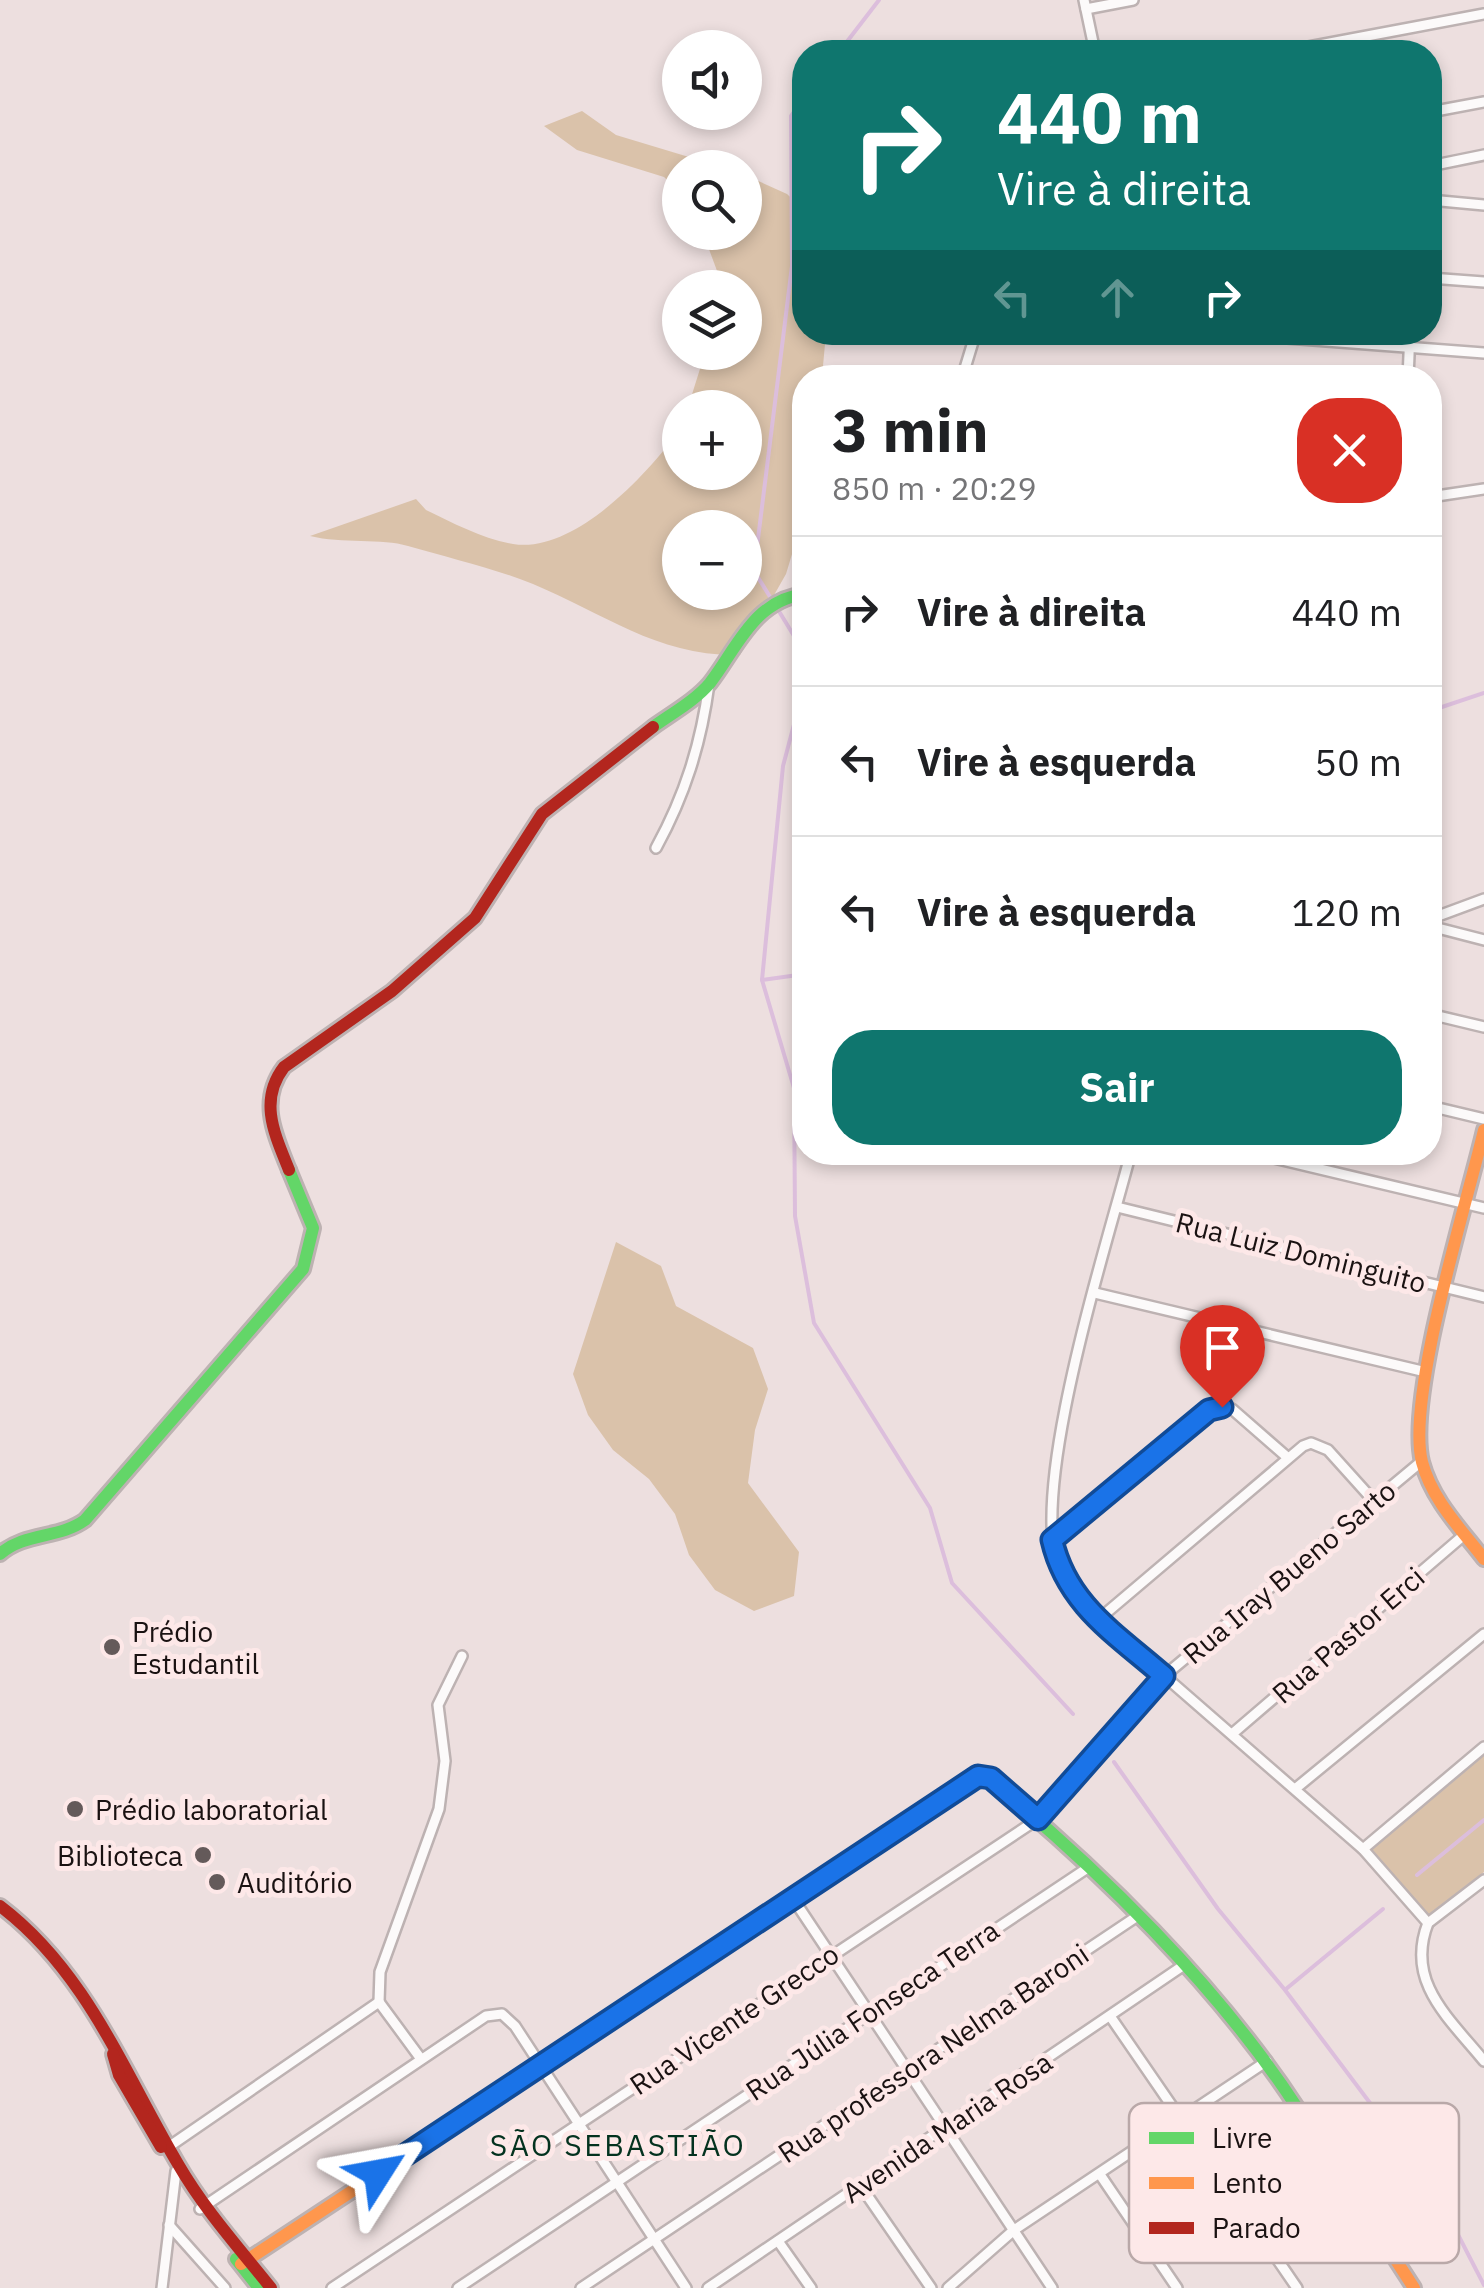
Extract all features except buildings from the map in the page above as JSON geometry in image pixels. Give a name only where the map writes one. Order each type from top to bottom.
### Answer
[{"type":"street","points":[[1092,40],[1085,4],[1132,0]]},
{"type":"street","points":[[1346,40],[1484,14]]},
{"type":"street","points":[[1442,110],[1484,102]]},
{"type":"street","points":[[1442,164],[1484,156]]},
{"type":"street","points":[[1442,201],[1484,205]]},
{"type":"street","points":[[1442,279],[1484,282]]},
{"type":"street","points":[[1382,345],[1484,353]]},
{"type":"street","points":[[1408,365],[1409,347]]},
{"type":"street","points":[[1442,495],[1484,489]]},
{"type":"street","points":[[656,848],[680,804],[692,768],[708,684],[720,662],[752,623],[781,599],[792,597]]},
{"type":"street","points":[[0,1554],[14,1541],[65,1534],[85,1520],[303,1268],[313,1228],[275,1136],[268,1102],[284,1067],[392,992],[449,942],[474,918],[542,814],[708,684]]},
{"type":"street","points":[[1442,918],[1484,899]]},
{"type":"street","points":[[1442,927],[1484,940]]},
{"type":"street","points":[[1442,1017],[1484,1027]]},
{"type":"street","points":[[1442,1109],[1484,1119]]},
{"type":"street","points":[[1484,1130],[1426,1372],[1422,1462],[1438,1500],[1484,1560]]},
{"type":"street","points":[[1128,1165],[1055,1468],[1052,1540],[1060,1572],[1074,1596],[1099,1619],[1363,1848],[1428,1923]]},
{"type":"street","points":[[1304,1165],[1484,1208]]},
{"type":"street","name":"Rua Luiz Dominguito","points":[[1117,1207],[1484,1297]]},
{"type":"street","points":[[1095,1293],[1426,1372]]},
{"type":"street","points":[[1052,1540],[1209,1410],[1232,1409],[1287,1458]]},
{"type":"street","points":[[1099,1619],[1287,1458],[1311,1443],[1320,1444],[1373,1500]]},
{"type":"street","name":"Rua Iray Bueno Sarto","points":[[1038,1819],[1164,1676],[1422,1462]]},
{"type":"street","name":"Rua Pastor Erci","points":[[1232,1734],[1464,1535]]},
{"type":"street","points":[[1295,1789],[1484,1634]]},
{"type":"street","points":[[421,2059],[378,2002],[380,1972],[439,1809],[445,1761],[438,1704],[462,1656]]},
{"type":"street","points":[[1363,1848],[1484,1747]]},
{"type":"street","points":[[244,2262],[973,1779],[991,1778],[1038,1819],[1216,1996],[1293,2103]]},
{"type":"street","name":"Rua Vicente Grecco","points":[[332,2288],[829,1954],[1038,1819]]},
{"type":"street","name":"Rua Júlia Fonseca Terra","points":[[458,2288],[1088,1867]]},
{"type":"street","points":[[1484,1880],[1428,1923],[1420,1942],[1420,1966],[1427,1991],[1484,2061]]},
{"type":"street","points":[[1474,1888],[1484,1899]]},
{"type":"street","points":[[794,1900],[1052,2288]]},
{"type":"street","points":[[0,1906],[43,1938],[85,1996],[178,2170],[259,2288]]},
{"type":"street","name":"Rua professora Nelma Baroni","points":[[581,2288],[1136,1917]]},
{"type":"street","name":"Avenida Maria Rosa","points":[[708,2288],[1184,1966]]},
{"type":"street","points":[[167,2148],[378,2002]]},
{"type":"street","points":[[203,2207],[486,2016],[509,2018],[686,2288]]},
{"type":"street","points":[[1110,2016],[1170,2103]]},
{"type":"street","points":[[1206,2103],[1266,2061]]},
{"type":"street","points":[[948,2288],[1014,2230],[1129,2157]]},
{"type":"street","points":[[162,2288],[178,2170]]},
{"type":"street","points":[[1101,2176],[1129,2217]]},
{"type":"street","points":[[860,2186],[931,2288]]},
{"type":"street","points":[[170,2226],[225,2288]]},
{"type":"street","points":[[778,2241],[811,2288]]},
{"type":"street","points":[[244,2262],[270,2288]]},
{"type":"street","points":[[1160,2263],[1177,2288]]},
{"type":"street","points":[[1280,2263],[1297,2288]]},
{"type":"street","points":[[1398,2263],[1414,2288]]},
{"type":"shaded area","points":[[582,111],[616,135],[666,150],[662,150],[662,176],[577,150],[544,126]]},
{"type":"shaded area","points":[[762,183],[792,199],[792,345],[825,345],[823,365],[792,365],[792,554],[786,574],[740,655],[711,654],[658,641],[533,584],[408,546],[310,536],[416,499],[426,510],[479,534],[513,544],[536,544],[584,524],[629,488],[662,451],[662,490],[762,490],[762,390],[693,390],[700,370],[762,370],[762,270],[717,270],[709,250],[762,250]]},
{"type":"shaded area","points":[[616,1242],[661,1266],[676,1306],[753,1348],[768,1389],[755,1430],[748,1483],[799,1552],[794,1596],[754,1611],[715,1590],[689,1555],[675,1514],[649,1479],[613,1450],[588,1415],[573,1374]]},
{"type":"shaded area","points":[[1484,1754],[1484,1872],[1428,1916],[1368,1848]]},
{"type":"waterway","points":[[848,40],[879,0]]},
{"type":"waterway","points":[[792,115],[792,266]]},
{"type":"waterway","points":[[772,600],[754,571],[792,266]]},
{"type":"waterway","points":[[777,608],[792,633]]},
{"type":"waterway","points":[[1442,707],[1484,693]]},
{"type":"waterway","points":[[792,732],[783,766],[762,980],[792,1081]]},
{"type":"waterway","points":[[762,980],[792,976]]},
{"type":"waterway","points":[[795,1165],[795,1216],[814,1323],[930,1508],[952,1583],[1073,1714]]},
{"type":"waterway","points":[[1114,1762],[1218,1909],[1370,2103]]},
{"type":"waterway","points":[[1417,1875],[1484,1820]]},
{"type":"waterway","points":[[1286,1989],[1383,1909]]},
{"type":"waterway","points":[[1459,2236],[1484,2285]]},
{"type":"traffic: fast","points":[[653,727],[710,683],[760,616],[792,597]]},
{"type":"traffic: fast","points":[[0,1554],[20,1542],[85,1520],[303,1269],[313,1228],[289,1170]]},
{"type":"traffic: fast","points":[[603,2026],[984,1775],[1070,1849],[1154,1931],[1231,2018],[1294,2103]]},
{"type":"traffic: fast","points":[[236,2259],[259,2288]]},
{"type":"traffic: slow","points":[[1484,1130],[1430,1348],[1419,1432],[1422,1462],[1433,1489],[1484,1559]]},
{"type":"traffic: slow","points":[[241,2264],[603,2026]]},
{"type":"traffic: slow","points":[[1398,2263],[1414,2288]]},
{"type":"traffic: jam","points":[[289,1170],[274,1131],[270,1105],[276,1080],[284,1067],[392,991],[475,918],[542,814],[653,727]]},
{"type":"traffic: jam","points":[[0,1906],[57,1961],[80,1993],[188,2181],[271,2288]]},
{"type":"traffic: jam","points":[[113,2054],[119,2075],[161,2147]]},
{"type":"place","name":"Prédio Estudantil","points":[[112,1647]]},
{"type":"place","name":"Prédio laboratorial","points":[[75,1809]]},
{"type":"place","name":"Biblioteca","points":[[203,1855]]},
{"type":"place","name":"Auditório","points":[[217,1882]]},
{"type":"district","name":"SÃO SEBASTIÃO","points":[[618,2144]]},
{"type":"route","points":[[378,2173],[978,1776],[991,1778],[1038,1819],[1164,1676],[1074,1596],[1060,1572],[1052,1540],[1209,1410],[1222,1407]]}]
